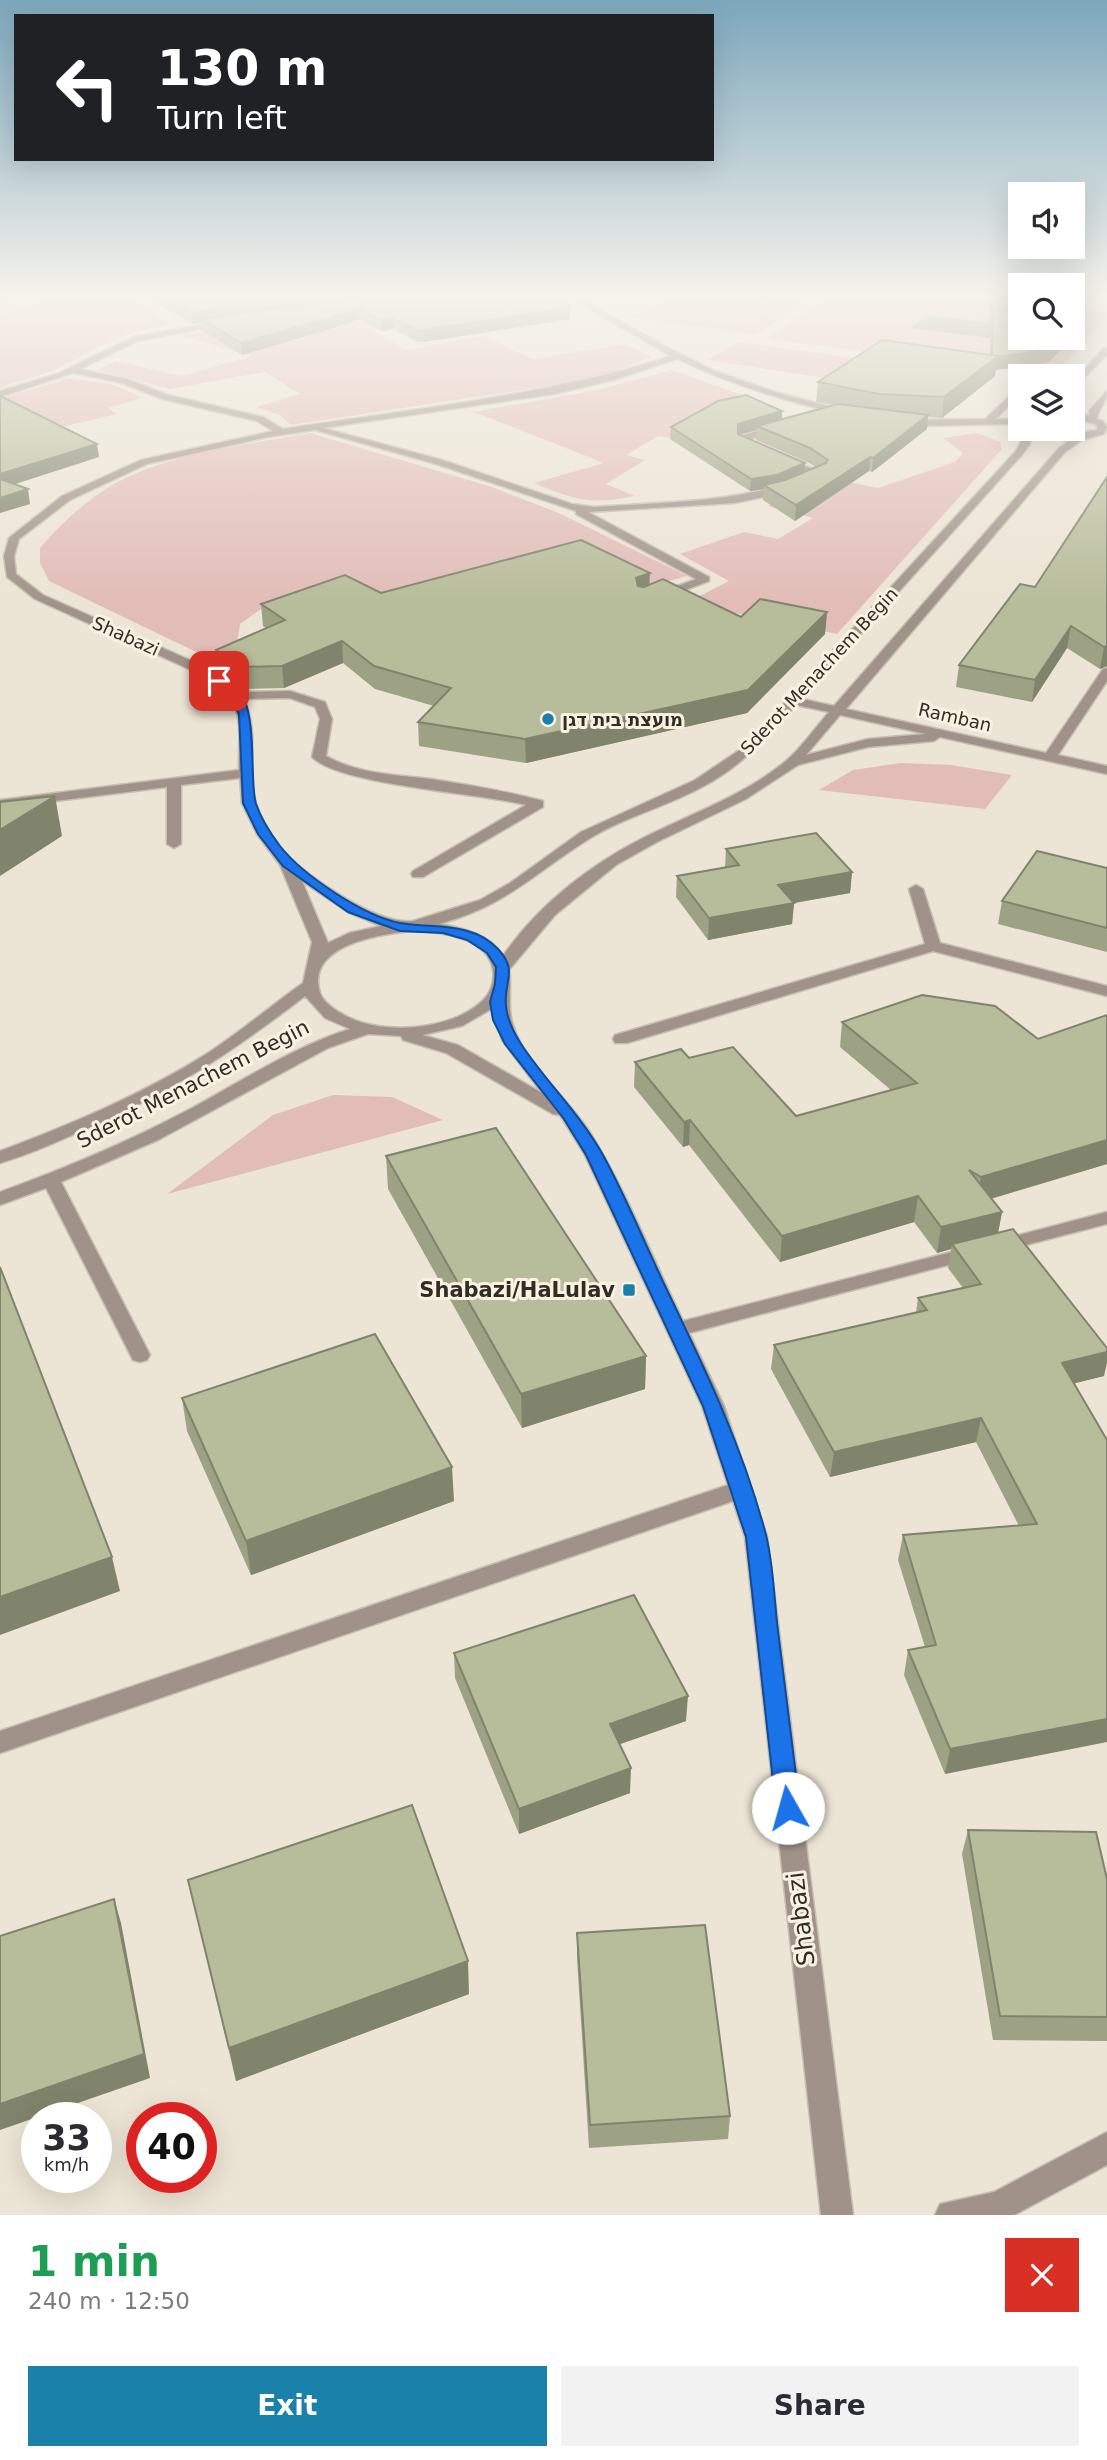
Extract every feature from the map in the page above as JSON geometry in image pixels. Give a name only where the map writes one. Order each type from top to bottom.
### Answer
[{"type":"street","points":[[171,398],[250,416],[282,432]]},
{"type":"street","points":[[19,581],[11,575],[9,556],[14,538],[65,498],[144,462],[282,432],[505,398]]},
{"type":"street","points":[[786,398],[858,415]]},
{"type":"street","points":[[1093,419],[1093,412],[1104,398]]},
{"type":"street","points":[[989,420],[1008,401]]},
{"type":"street","points":[[816,418],[840,411]]},
{"type":"street","points":[[1085,417],[1100,423],[1105,430],[1085,437]]},
{"type":"street","points":[[890,421],[935,425],[989,420],[1008,423]]},
{"type":"street","points":[[570,507],[625,510],[735,500],[804,483],[819,475],[743,443],[743,438],[791,424]]},
{"type":"street","points":[[308,428],[439,462],[570,507],[705,579],[642,603]]},
{"type":"street","name":"Sderot Menachem Begin","points":[[406,926],[450,916],[485,903],[515,886],[586,835],[700,783],[749,750],[1018,454],[1025,441]]},
{"type":"street","name":"Sderot Menachem Begin","points":[[503,976],[531,929],[558,903],[619,858],[651,839],[709,815],[739,799],[793,761],[1062,450],[1075,441]]},
{"type":"street","name":"Shabazi","points":[[0,578],[19,581],[39,597],[206,672],[231,689],[235,696]]},
{"type":"street","points":[[0,587],[19,581]]},
{"type":"street","points":[[1051,757],[1107,672]]},
{"type":"street","points":[[317,962],[320,942],[287,863],[264,834],[249,803],[244,714],[235,696],[263,692],[282,693],[304,696],[321,705],[326,719],[319,757],[330,765],[355,773],[502,793],[538,804],[418,874]]},
{"type":"street","name":"Ramban","points":[[794,701],[1107,770]]},
{"type":"street","points":[[793,761],[868,743],[909,737],[960,736]]},
{"type":"street","points":[[0,804],[246,773]]},
{"type":"street","points":[[173,844],[174,782]]},
{"type":"street","points":[[287,863],[353,909],[406,926]]},
{"type":"street","points":[[916,889],[933,946]]},
{"type":"street","points":[[406,926],[444,929],[472,937],[492,950],[503,976],[493,1000],[474,1015],[448,1025],[418,1031],[377,1030],[332,1016],[317,1002],[309,986],[313,967],[327,951],[351,937],[380,929],[406,926]]},
{"type":"street","points":[[621,1039],[933,946],[1107,991]]},
{"type":"street","name":"Shabazi","points":[[503,976],[498,1002],[501,1020],[513,1044],[571,1117],[594,1155],[713,1406],[756,1537],[836,2215]]},
{"type":"street","name":"Sderot Menachem Begin","points":[[0,1157],[97,1119],[163,1086],[214,1056],[309,986]]},
{"type":"street","name":"Sderot Menachem Begin","points":[[0,1199],[51,1180],[153,1135],[290,1058],[333,1038],[377,1030]]},
{"type":"street","name":"Shabazi","points":[[377,1030],[424,1039],[452,1049],[571,1117]]},
{"type":"street","points":[[51,1180],[140,1355]]},
{"type":"street","points":[[677,1329],[1107,1218]]},
{"type":"street","points":[[0,1742],[741,1489]]},
{"type":"street","points":[[951,2215],[997,2207],[1107,2147]]},
{"type":"shaded area","points":[[141,398],[108,408],[117,414],[53,429],[0,399]]},
{"type":"shaded area","points":[[285,398],[466,398],[291,425],[280,415],[256,407]]},
{"type":"shaded area","points":[[550,398],[753,399],[696,411],[732,430],[714,443],[658,436],[626,455],[645,460],[606,484],[635,496],[606,500],[572,497],[534,483],[604,463],[474,412]]},
{"type":"shaded area","points":[[310,433],[492,487],[561,514],[687,576],[635,590],[390,611],[334,586],[261,609],[240,624],[236,649],[219,663],[49,581],[40,563],[40,548],[83,505],[122,480],[173,460],[201,453]]},
{"type":"shaded area","points":[[978,433],[1000,442],[1002,449],[837,634],[686,603],[729,581],[680,554],[744,532],[778,539],[813,518],[767,506],[838,480],[878,488],[955,462],[963,453],[943,438]]},
{"type":"shaded area","points":[[901,763],[951,765],[1012,775],[985,809],[819,790],[853,770]]},
{"type":"shaded area","points":[[333,1095],[392,1097],[443,1120],[167,1194],[273,1115]]},
{"type":"building","points":[[0,398],[97,444],[0,474]]},
{"type":"building","points":[[754,398],[782,411],[738,424],[738,434],[805,463],[777,475],[751,479],[671,427],[718,401]]},
{"type":"building","points":[[838,404],[928,415],[873,458],[870,457],[796,505],[764,485],[785,480],[828,460],[810,448],[757,426]]},
{"type":"building","points":[[1107,477],[1107,646],[1104,647],[1071,626],[1035,680],[959,665],[1020,584],[1035,587]]},
{"type":"building","points":[[0,479],[28,489],[0,498]]},
{"type":"building","points":[[581,540],[650,573],[636,578],[638,586],[644,587],[663,579],[741,617],[760,599],[827,612],[748,690],[525,739],[418,722],[451,688],[374,666],[342,641],[282,666],[238,667],[216,650],[285,620],[261,604],[345,575],[381,593]]},
{"type":"building","points":[[55,796],[0,830],[0,802]]},
{"type":"building","points":[[816,833],[852,872],[778,885],[794,903],[709,918],[677,876],[739,865],[726,849]]},
{"type":"building","points":[[1037,851],[1107,868],[1107,928],[1002,901]]},
{"type":"building","points":[[922,995],[995,1006],[1038,1039],[1107,1015],[1107,1140],[981,1177],[969,1170],[1002,1212],[941,1227],[918,1196],[782,1236],[690,1120],[684,1122],[635,1062],[681,1049],[689,1058],[733,1047],[796,1116],[917,1083],[842,1022]]},
{"type":"building","points":[[496,1128],[646,1356],[521,1394],[386,1156]]},
{"type":"building","points":[[1013,1229],[1107,1348],[1107,1352],[1062,1363],[1107,1440],[1107,1719],[950,1749],[908,1650],[936,1645],[903,1535],[1037,1524],[981,1418],[834,1452],[774,1345],[927,1310],[918,1298],[981,1284],[952,1244]]},
{"type":"building","points":[[0,1267],[112,1557],[0,1597]]},
{"type":"building","points":[[375,1334],[452,1467],[246,1541],[182,1398]]},
{"type":"building","points":[[634,1595],[688,1696],[610,1724],[631,1768],[519,1809],[454,1653]]},
{"type":"building","points":[[412,1805],[468,1961],[229,2048],[188,1880]]},
{"type":"building","points":[[968,1830],[1096,1832],[1107,1879],[1107,2017],[1000,2016]]},
{"type":"building","points":[[114,1899],[144,2054],[0,2104],[0,1936]]},
{"type":"building","points":[[705,1925],[730,2116],[590,2125],[577,1933]]},
{"type":"place","name":"מועצת בית דגן","points":[[548,719]]},
{"type":"place","name":"Shabazi/HaLulav","points":[[629,1290]]},
{"type":"route","points":[[219,681],[231,689],[244,714],[249,803],[264,834],[287,863],[321,890],[353,909],[384,922],[400,927],[444,929],[472,937],[492,950],[503,967],[503,984],[498,1002],[501,1020],[513,1044],[571,1117],[594,1155],[713,1406],[756,1537],[788,1808]]}]
